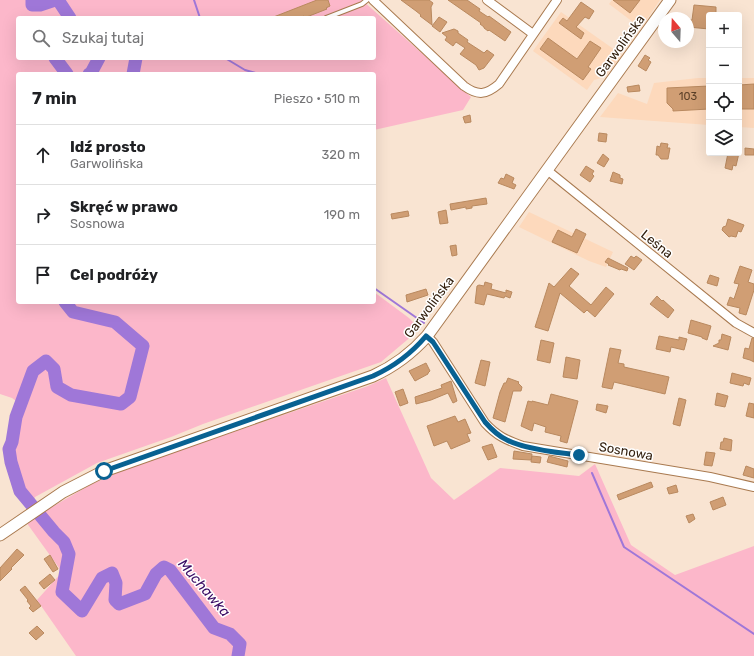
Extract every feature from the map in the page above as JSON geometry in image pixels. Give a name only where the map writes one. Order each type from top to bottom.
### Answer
[{"type":"main road","name":"Garwolińska","points":[[0,535],[50,500],[81,482],[111,468],[373,376],[392,367],[415,350],[670,0]]},
{"type":"street","points":[[373,0],[471,91],[483,93],[492,90],[498,84],[557,0]]},
{"type":"street","points":[[487,0],[533,34]]},
{"type":"street","name":"Leśna","points":[[547,170],[736,323],[754,333]]},
{"type":"street","name":"Sosnowa","points":[[426,336],[433,342],[485,422],[494,433],[508,441],[523,446],[754,487]]},
{"type":"lane","points":[[331,16],[362,4],[367,0]]},
{"type":"shaded area","points":[[0,0],[362,0],[471,97],[463,110],[376,130],[376,72],[16,72],[16,304],[376,304],[376,293],[409,318],[420,329],[381,362],[203,424],[97,463],[35,497],[33,501],[20,480],[15,462],[14,453],[16,433],[23,406],[12,398],[0,394]]},
{"type":"shaded area","points":[[612,0],[660,0],[641,28],[609,4]]},
{"type":"shaded area","points":[[561,12],[622,55],[605,77],[594,80],[587,90],[533,51]]},
{"type":"shaded area","points":[[706,78],[706,125],[600,117],[618,93],[647,104],[654,83]]},
{"type":"shaded area","points":[[742,78],[754,78],[754,128],[742,127]]},
{"type":"shaded area","points":[[529,212],[613,252],[606,267],[589,261],[519,227]]},
{"type":"shaded area","points":[[386,378],[431,478],[454,500],[500,468],[579,476],[595,464],[631,545],[675,575],[754,546],[754,656],[76,656],[37,600],[62,572],[26,522],[90,485],[128,468],[368,386]]},
{"type":"building","points":[[317,0],[328,0],[330,6],[326,8],[327,9],[309,16],[276,16]]},
{"type":"building","points":[[401,0],[429,0],[433,3],[431,7],[432,25],[420,16],[421,15]]},
{"type":"building","points":[[448,0],[467,0],[480,9],[479,11],[488,17],[489,16],[511,32],[505,41],[489,30],[488,31],[480,24],[481,23]]},
{"type":"building","points":[[613,0],[640,0],[630,13]]},
{"type":"building","points":[[581,2],[594,11],[589,19],[585,17],[576,27],[584,33],[581,39],[559,23],[563,18],[567,21]]},
{"type":"building","points":[[694,5],[716,7],[716,12],[706,12],[706,29],[694,28]]},
{"type":"building","points":[[439,17],[447,22],[440,32],[432,26]]},
{"type":"building","points":[[454,29],[468,40],[467,42],[484,53],[487,50],[494,55],[484,68],[479,70],[476,65],[460,54],[465,48],[456,42],[453,46],[445,40],[447,37],[442,33]]},
{"type":"building","points":[[548,38],[577,59],[590,41],[601,48],[588,67],[591,69],[583,80],[540,49]]},
{"type":"building","points":[[645,55],[650,58],[648,60],[651,62],[646,71],[638,66]]},
{"type":"building","points":[[754,84],[754,109],[742,109],[742,85]]},
{"type":"building","points":[[639,85],[640,91],[628,92],[627,87]]},
{"type":"building","points":[[706,86],[706,109],[673,111],[667,103],[667,88]]},
{"type":"building","points":[[470,115],[471,122],[465,123],[463,117]]},
{"type":"building","points":[[599,133],[607,134],[606,142],[598,141]]},
{"type":"building","points":[[661,143],[668,144],[667,148],[670,148],[668,159],[661,159],[658,155],[656,155],[657,146],[660,147]]},
{"type":"building","points":[[745,148],[754,149],[754,155],[745,155]]},
{"type":"building","points":[[603,154],[609,159],[604,167],[597,163]]},
{"type":"building","points":[[727,156],[738,156],[736,166],[733,165],[732,170],[725,168]]},
{"type":"building","points":[[586,166],[594,171],[592,174],[594,176],[590,182],[580,175]]},
{"type":"building","points":[[613,172],[620,175],[620,178],[623,179],[622,184],[610,181]]},
{"type":"building","points":[[506,174],[514,178],[512,183],[516,185],[514,189],[498,183],[501,178],[504,179]]},
{"type":"building","points":[[486,198],[487,204],[472,206],[472,208],[466,209],[466,207],[451,210],[450,204]]},
{"type":"building","points":[[446,210],[448,223],[440,224],[438,212]]},
{"type":"building","points":[[408,211],[409,216],[392,219],[391,214]]},
{"type":"building","points":[[728,219],[744,225],[741,232],[738,231],[736,237],[729,237],[722,230],[723,227],[726,226]]},
{"type":"building","points":[[576,229],[586,234],[577,253],[552,242],[558,230],[572,237]]},
{"type":"building","points":[[456,245],[457,255],[452,256],[450,246]]},
{"type":"building","points":[[631,256],[634,258],[636,256],[642,260],[634,270],[625,264]]},
{"type":"building","points":[[608,258],[628,268],[627,271],[608,265],[609,264],[605,262]]},
{"type":"building","points":[[740,266],[752,270],[748,282],[754,284],[754,290],[746,315],[739,313],[740,308],[727,305],[730,297],[734,299],[739,284],[734,283]]},
{"type":"building","points":[[571,268],[579,274],[569,286],[591,305],[606,287],[614,294],[595,317],[587,310],[584,313],[560,293],[548,331],[535,327],[549,283],[554,287]]},
{"type":"building","points":[[710,275],[719,278],[717,286],[707,283]]},
{"type":"building","points":[[485,282],[492,284],[491,289],[506,293],[506,290],[512,292],[510,298],[487,294],[484,305],[475,303],[477,286],[484,286]]},
{"type":"building","points":[[426,289],[428,295],[407,302],[406,295]]},
{"type":"building","points":[[657,296],[674,310],[668,318],[650,304]]},
{"type":"building","points":[[691,320],[711,326],[707,340],[688,333]]},
{"type":"building","points":[[722,334],[731,337],[728,350],[713,346],[719,343]]},
{"type":"building","points":[[659,336],[679,340],[679,337],[687,339],[684,350],[671,347],[670,352],[656,349]]},
{"type":"building","points":[[752,338],[754,338],[754,362],[743,358],[745,348],[749,349]]},
{"type":"building","points":[[541,340],[554,343],[550,363],[537,360]]},
{"type":"building","points":[[610,348],[621,350],[618,363],[624,364],[624,367],[669,377],[665,394],[614,382],[612,389],[602,387]]},
{"type":"building","points":[[566,357],[580,360],[577,379],[563,377]]},
{"type":"building","points":[[481,360],[490,362],[485,386],[475,383]]},
{"type":"building","points":[[426,363],[430,371],[428,374],[415,381],[409,371]]},
{"type":"building","points":[[732,373],[751,378],[749,385],[744,383],[743,386],[730,383]]},
{"type":"building","points":[[508,378],[519,382],[518,383],[522,387],[521,391],[513,391],[505,422],[493,418],[500,392]]},
{"type":"building","points":[[451,381],[457,401],[453,403],[448,393],[416,404],[415,397],[442,388],[441,385]]},
{"type":"building","points":[[403,389],[408,403],[400,406],[395,392]]},
{"type":"building","points":[[717,393],[728,396],[725,407],[715,405]]},
{"type":"building","points":[[551,394],[578,401],[567,443],[560,441],[561,436],[545,432],[546,427],[534,423],[532,431],[521,426],[528,401],[548,405]]},
{"type":"building","points":[[679,398],[686,400],[680,426],[673,424]]},
{"type":"building","points":[[749,403],[754,404],[754,418],[746,416]]},
{"type":"building","points":[[597,404],[608,406],[606,413],[596,410]]},
{"type":"building","points":[[455,416],[458,422],[465,419],[471,433],[467,434],[470,441],[451,449],[447,441],[434,446],[427,426]]},
{"type":"building","points":[[724,438],[732,440],[731,451],[720,449],[721,442],[723,442]]},
{"type":"building","points":[[492,444],[497,457],[488,460],[482,447]]},
{"type":"building","points":[[514,451],[532,454],[531,460],[513,459]]},
{"type":"building","points":[[706,452],[715,453],[712,466],[704,465]]},
{"type":"building","points":[[532,456],[541,457],[540,463],[531,462]]},
{"type":"building","points":[[549,456],[568,461],[567,467],[547,462]]},
{"type":"building","points":[[746,466],[754,469],[754,478],[743,475]]},
{"type":"building","points":[[651,482],[653,487],[619,500],[617,495]]},
{"type":"building","points":[[676,485],[678,492],[669,494],[667,488]]},
{"type":"building","points":[[723,497],[726,505],[713,510],[710,502]]},
{"type":"building","points":[[693,514],[695,519],[689,523],[686,516]]},
{"type":"building","points":[[17,549],[24,555],[0,581],[0,568]]},
{"type":"building","points":[[50,555],[58,569],[53,572],[44,559]]},
{"type":"building","points":[[50,574],[55,580],[44,589],[39,583]]},
{"type":"building","points":[[25,586],[41,606],[33,612],[29,608],[31,606],[27,601],[28,600],[20,590]]},
{"type":"building","points":[[37,626],[44,633],[36,640],[29,633]]},
{"type":"waterway","name":"Muchawka","points":[[32,0],[32,5],[40,5],[55,0]]},
{"type":"waterway","name":"Muchawka","points":[[58,0],[69,16]]},
{"type":"waterway","points":[[194,0],[199,16]]},
{"type":"waterway","name":"Muchawka","points":[[56,60],[66,72]]},
{"type":"waterway","name":"Muchawka","points":[[92,72],[98,60]]},
{"type":"waterway","name":"Muchawka","points":[[133,72],[136,60]]},
{"type":"waterway","points":[[228,60],[245,70],[252,72]]},
{"type":"waterway","points":[[376,289],[424,323]]},
{"type":"waterway","name":"Muchawka","points":[[67,304],[73,312],[115,322],[143,346],[130,397],[121,404],[71,395],[57,387],[54,369],[46,361],[33,371],[16,417],[12,442],[9,449],[11,462],[20,491],[64,542],[69,554],[62,592],[82,611],[102,578],[112,573],[116,583],[115,600],[119,604],[145,594],[156,574],[164,567],[170,570],[214,628],[230,634],[240,644],[238,656]]},
{"type":"waterway","points":[[592,473],[624,547],[754,634]]},
{"type":"route","points":[[104,471],[131,460],[384,372],[415,350],[426,336],[433,342],[485,422],[494,433],[508,441],[523,446],[579,455]]}]
